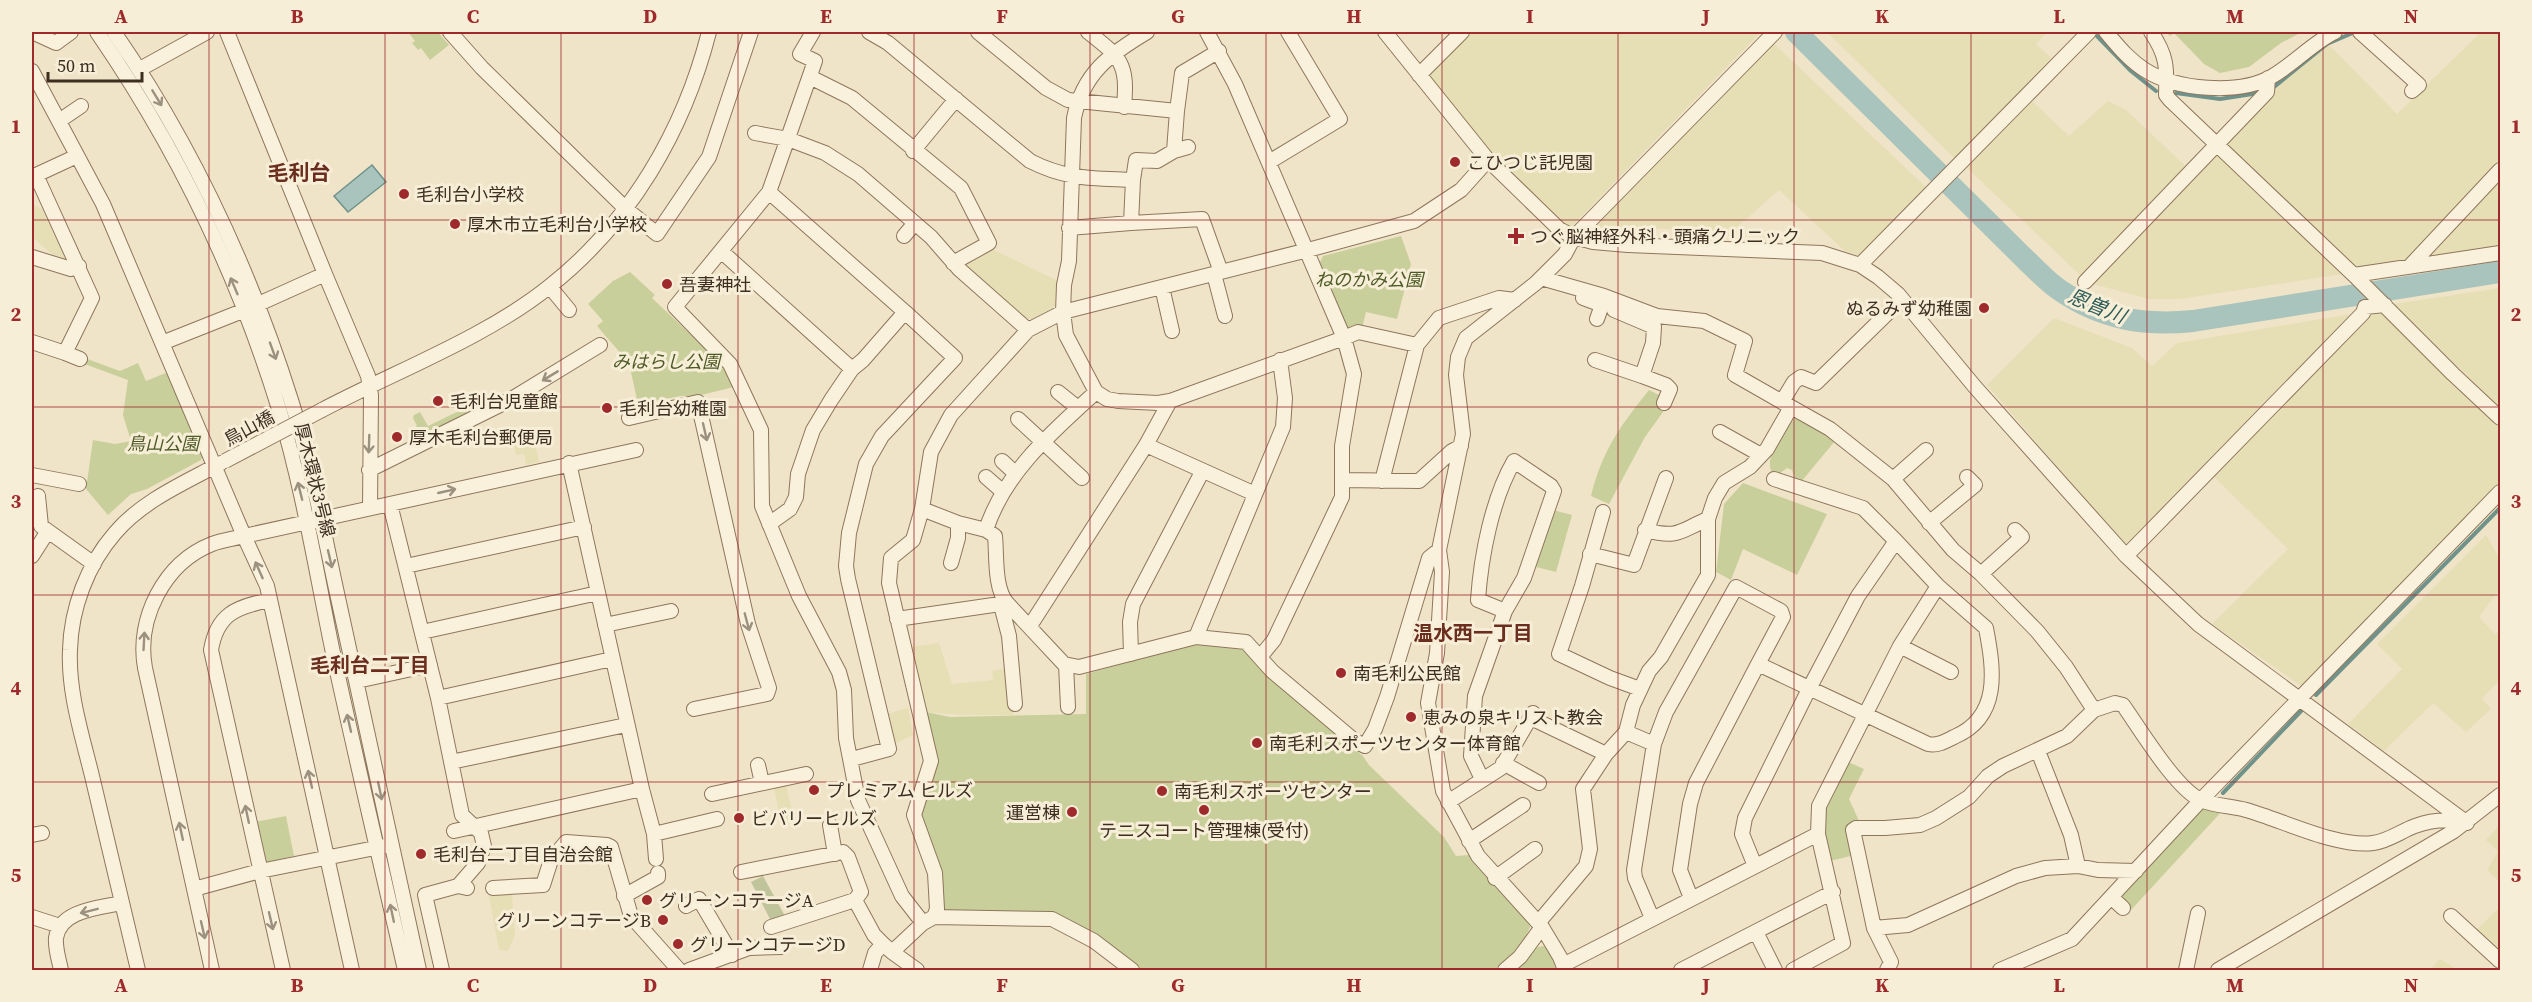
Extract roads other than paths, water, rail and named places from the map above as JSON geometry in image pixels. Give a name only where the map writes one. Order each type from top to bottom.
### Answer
[{"type":"street","points":[[32,32],[56,43],[71,32]]},
{"type":"street","name":"厚木環状3号線","points":[[97,32],[128,76],[162,134],[251,307],[291,400],[314,520],[333,651],[418,970]]},
{"type":"street","name":"厚木環状3号線","points":[[114,32],[140,69],[175,127],[204,185],[232,244],[251,307]]},
{"type":"street","points":[[140,69],[207,32]]},
{"type":"street","points":[[227,32],[368,376],[371,394],[370,507]]},
{"type":"street","points":[[450,32],[482,68],[626,209],[657,234],[709,157],[751,32]]},
{"type":"street","name":"鳥山橋","points":[[138,970],[78,719],[70,666],[73,623],[81,594],[94,564],[114,534],[130,518],[155,500],[322,410],[494,323],[550,287],[587,253],[626,209],[663,152],[684,110],[700,68],[709,32]]},
{"type":"street","points":[[813,32],[800,54],[815,61],[769,192],[675,307],[734,369],[760,430],[762,506],[799,596],[839,672],[844,690],[846,738],[852,759],[858,800],[902,896],[929,920],[1052,920],[1094,941],[1132,970]]},
{"type":"street","points":[[869,32],[892,37],[956,99],[1030,161],[1050,171],[1071,177],[1133,180]]},
{"type":"street","points":[[978,32],[1046,88],[1068,100],[1177,111]]},
{"type":"street","points":[[1088,32],[1113,52],[1126,75],[1124,106]]},
{"type":"street","points":[[1147,32],[1113,52],[1094,72],[1077,102],[1063,312],[1066,335],[1096,392],[1107,399],[1118,401],[1158,403],[1170,401],[1358,332],[1417,345]]},
{"type":"street","points":[[1207,32],[1219,51],[1247,130],[1269,162],[1308,250],[1344,338],[1354,374],[1342,446],[1341,501],[1274,640],[1260,657]]},
{"type":"street","points":[[1269,162],[1340,119],[1288,32]]},
{"type":"street","points":[[1385,32],[1488,160],[1558,229],[1574,237],[1593,242],[1822,253],[1860,265],[1878,277],[1902,299],[1976,387],[2126,556],[2198,624],[2467,823]]},
{"type":"street","points":[[1419,75],[1462,32]]},
{"type":"street","points":[[1775,32],[1574,237],[1565,254],[1541,278],[1466,338],[1458,357],[1456,375],[1463,434],[1439,550],[1442,572],[1437,653],[1428,703],[1438,775],[1448,801],[1469,841],[1496,878],[1540,925],[1564,968],[1652,918],[1818,834]]},
{"type":"street","points":[[1860,265],[2089,32]]},
{"type":"street","points":[[2106,32],[2137,65],[2155,76],[2218,88],[2251,84],[2268,78],[2336,32]]},
{"type":"street","points":[[2151,32],[2163,50],[2167,80],[2166,95],[2356,276],[2452,374],[2500,418]]},
{"type":"street","points":[[2360,32],[2419,85]]},
{"type":"street","points":[[1174,151],[1182,73],[1219,51]]},
{"type":"street","points":[[32,71],[103,204],[162,343],[220,464],[244,536],[267,586],[352,970]]},
{"type":"street","points":[[810,77],[852,98],[913,151],[961,188],[989,243],[953,263]]},
{"type":"street","points":[[2085,282],[2267,92],[2268,78]]},
{"type":"street","points":[[913,151],[956,99]]},
{"type":"street","points":[[58,121],[81,106]]},
{"type":"street","points":[[755,133],[788,139],[825,153],[858,174],[931,237],[953,263],[1028,330]]},
{"type":"street","points":[[1131,223],[1136,160],[1156,161],[1174,151],[1188,147]]},
{"type":"street","points":[[64,353],[92,298],[36,176],[77,156]]},
{"type":"street","points":[[870,970],[874,953],[887,948],[929,920],[937,909],[935,873],[914,815],[931,761],[889,583],[891,558],[913,540],[922,509],[927,472],[935,441],[951,416],[1028,330],[1063,312],[1414,221],[1461,190],[1488,160]]},
{"type":"street","points":[[2410,266],[2500,170]]},
{"type":"street","points":[[769,192],[955,358],[882,436],[866,464],[860,484],[849,532],[846,566],[889,749],[852,759]]},
{"type":"street","points":[[1069,228],[1202,219],[1218,273],[1225,316]]},
{"type":"street","points":[[904,236],[915,223]]},
{"type":"street","points":[[721,251],[852,369]]},
{"type":"street","points":[[2356,276],[2500,253]]},
{"type":"street","points":[[32,257],[71,269],[79,266]]},
{"type":"street","points":[[162,343],[326,274]]},
{"type":"street","points":[[1541,278],[1566,284],[1663,317],[1704,321],[1746,341],[1735,375],[1830,429],[1893,479],[1961,559],[1981,574],[2037,631],[2066,667],[2094,710]]},
{"type":"street","points":[[1566,284],[1570,292],[1602,305],[1598,319]]},
{"type":"street","points":[[550,287],[569,310]]},
{"type":"street","points":[[1162,287],[1172,331]]},
{"type":"street","points":[[1382,481],[1417,345],[1439,318],[1499,298],[1515,300]]},
{"type":"street","points":[[1505,970],[1520,957],[1540,925],[1586,866],[1590,849],[1583,789],[1606,754],[1626,732],[1640,689],[1649,671],[1661,657],[1708,575],[1708,519],[1714,498],[1724,483],[1750,467],[1761,455],[1787,404],[1794,382],[1801,377],[1816,382],[1902,299]]},
{"type":"street","points":[[1617,301],[1614,310],[1654,327],[1653,343],[1642,376]]},
{"type":"street","points":[[2126,556],[2363,313],[2365,307],[2382,303]]},
{"type":"street","points":[[768,524],[790,509],[796,497],[798,474],[813,430],[852,369],[863,360],[905,312]]},
{"type":"street","points":[[32,342],[80,360]]},
{"type":"street","points":[[369,470],[510,400],[600,345]]},
{"type":"street","points":[[1196,637],[1283,427],[1285,398],[1280,360]]},
{"type":"street","points":[[1594,360],[1614,362],[1666,385],[1670,390],[1664,403]]},
{"type":"street","points":[[1058,392],[1078,408]]},
{"type":"street","points":[[986,530],[993,507],[1016,473],[1043,443],[1096,392]]},
{"type":"street","points":[[1030,626],[1146,445],[1170,401]]},
{"type":"street","points":[[630,418],[698,402],[748,624],[769,688],[767,694],[694,709]]},
{"type":"street","points":[[1018,419],[1075,476]]},
{"type":"street","points":[[1720,432],[1761,455]]},
{"type":"street","points":[[1146,445],[1255,494]]},
{"type":"street","points":[[1342,480],[1419,481],[1452,451],[1461,446]]},
{"type":"street","points":[[212,970],[146,668],[144,633],[153,601],[177,567],[195,553],[212,544],[370,507],[636,450]]},
{"type":"street","points":[[1893,479],[1926,450]]},
{"type":"street","points":[[1002,461],[1016,473]]},
{"type":"street","points":[[1482,779],[1471,756],[1475,696],[1505,611],[1524,578],[1554,491],[1551,486],[1514,461],[1506,474],[1481,557],[1478,600],[1505,611]]},
{"type":"street","points":[[569,463],[626,725],[654,834],[658,877],[624,896]]},
{"type":"street","points":[[1131,654],[1130,622],[1133,604],[1202,472]]},
{"type":"street","points":[[32,475],[79,484]]},
{"type":"street","points":[[986,477],[1002,491]]},
{"type":"street","points":[[1590,554],[1634,565],[1666,478]]},
{"type":"street","points":[[1758,664],[1935,745],[1969,730],[1988,707],[1992,667],[1986,628],[1938,586],[1863,508],[1774,479]]},
{"type":"street","points":[[1929,523],[1975,484]]},
{"type":"street","points":[[2000,970],[2072,939],[2201,800],[2500,492]]},
{"type":"street","points":[[38,496],[41,526],[94,564]]},
{"type":"street","points":[[390,504],[438,698],[462,815],[481,833],[484,846],[478,863],[462,887],[425,895],[442,970]]},
{"type":"street","points":[[922,509],[957,523],[986,530],[995,536],[998,581],[1009,636],[1015,704]]},
{"type":"street","points":[[1603,512],[1582,586],[1559,654],[1610,678],[1640,689]]},
{"type":"street","points":[[1645,530],[1662,535],[1676,535],[1708,519]]},
{"type":"street","name":"厚木環状3号線","points":[[314,520],[357,681],[405,970]]},
{"type":"street","points":[[951,563],[958,538],[957,523]]},
{"type":"street","points":[[406,566],[584,527]]},
{"type":"street","points":[[32,556],[48,531]]},
{"type":"street","points":[[1981,574],[2022,537]]},
{"type":"street","points":[[1755,866],[1742,834],[1745,818],[1858,596],[1896,541]]},
{"type":"street","points":[[1066,665],[1085,667],[1196,637],[1246,642],[1272,671],[1355,741],[1365,746],[1375,729],[1387,696],[1429,558],[1439,550]]},
{"type":"street","points":[[1793,970],[1843,943],[1818,834],[1819,806],[1900,646],[1938,586]]},
{"type":"street","points":[[1652,918],[1635,878],[1635,870],[1654,744],[1666,712],[1736,587],[1781,611],[1783,617],[1696,783],[1690,804],[1680,870],[1691,898]]},
{"type":"street","points":[[422,632],[598,593]]},
{"type":"street","points":[[270,600],[236,609],[226,616],[214,633],[211,650],[283,970]]},
{"type":"street","points":[[897,619],[1004,604],[1030,626],[1066,665],[1068,707]]},
{"type":"street","points":[[605,625],[671,610]]},
{"type":"street","points":[[1900,646],[1944,672]]},
{"type":"street","points":[[438,698],[612,659]]},
{"type":"street","points":[[357,681],[430,665]]},
{"type":"street","points":[[1887,970],[1891,962],[1874,928],[1853,830],[1920,825],[1969,797],[1988,776],[2003,766],[2067,736],[2094,710],[2115,703],[2124,705],[2164,763],[2184,786],[2201,800],[2245,809],[2331,838],[2358,844],[2390,838],[2416,826],[2452,819],[2467,823]]},
{"type":"street","points":[[1448,801],[1501,768],[1532,716],[1606,754]]},
{"type":"street","points":[[451,762],[626,725]]},
{"type":"street","points":[[1626,732],[1654,744]]},
{"type":"street","points":[[2038,751],[2071,835],[2078,866]]},
{"type":"street","points":[[1503,764],[1539,783]]},
{"type":"street","points":[[758,765],[762,783]]},
{"type":"street","points":[[712,794],[806,774]]},
{"type":"street","points":[[454,831],[642,789]]},
{"type":"street","points":[[2218,970],[2239,965],[2467,823],[2500,795]]},
{"type":"street","points":[[1469,841],[1523,805]]},
{"type":"street","points":[[654,834],[717,819]]},
{"type":"street","points":[[830,825],[835,854]]},
{"type":"street","points":[[493,888],[543,885],[552,860],[566,842],[607,845],[611,847],[624,896],[635,921],[679,970]]},
{"type":"street","points":[[194,889],[260,871],[384,846]]},
{"type":"street","points":[[1496,878],[1535,849]]},
{"type":"street","points":[[741,872],[843,852],[848,857],[861,892],[855,900],[771,927]]},
{"type":"street","points":[[1874,928],[1908,925],[2016,876],[2045,868],[2078,866],[2098,870],[2136,871]]},
{"type":"street","points":[[1681,970],[1833,892]]},
{"type":"street","points":[[686,906],[697,894],[732,955]]},
{"type":"street","points":[[2111,897],[2123,908]]},
{"type":"street","points":[[855,900],[874,935],[887,948],[917,970]]},
{"type":"street","points":[[61,970],[56,944],[60,926],[71,916],[122,903]]},
{"type":"street","points":[[2186,970],[2198,913]]},
{"type":"street","points":[[2451,916],[2500,961]]},
{"type":"street","points":[[32,917],[60,926]]},
{"type":"street","points":[[1756,932],[1775,970]]},
{"type":"street","points":[[689,970],[749,948],[782,947]]},
{"type":"street","points":[[2496,970],[2500,967]]},
{"type":"water","points":[[372,165],[386,182],[348,212],[334,196]]},
{"type":"waterway","name":"恩曽川","points":[[1796,32],[2047,280],[2076,301],[2108,314],[2141,321],[2193,321],[2500,272]]},
{"type":"waterway","points":[[2274,87],[2327,44],[2355,32]]},
{"type":"waterway","points":[[2097,36],[2131,71],[2156,91]]},
{"type":"waterway","points":[[2176,93],[2220,99],[2259,93]]},
{"type":"waterway","points":[[2316,695],[2500,508]]},
{"type":"waterway","points":[[2223,793],[2302,710]]},
{"type":"place","name":"こひつじ託児園","points":[[1455,162]]},
{"type":"place","name":"毛利台小学校","points":[[404,194]]},
{"type":"place","name":"厚木市立毛利台小学校","points":[[455,224]]},
{"type":"place","name":"つぐ脳神経外科・頭痛クリニック","points":[[1516,236]]},
{"type":"place","name":"吾妻神社","points":[[667,284]]},
{"type":"place","name":"ぬるみず幼稚園","points":[[1984,308]]},
{"type":"place","name":"毛利台児童館","points":[[438,401]]},
{"type":"place","name":"毛利台幼稚園","points":[[607,408]]},
{"type":"place","name":"厚木毛利台郵便局","points":[[397,437]]},
{"type":"place","name":"南毛利公民館","points":[[1341,673]]},
{"type":"place","name":"恵みの泉キリスト教会","points":[[1411,717]]},
{"type":"place","name":"南毛利スポーツセンター体育館","points":[[1257,743]]},
{"type":"place","name":"プレミアム ヒルズ","points":[[814,790]]},
{"type":"place","name":"南毛利スポーツセンター","points":[[1162,791]]},
{"type":"place","name":"テニスコート管理棟(受付)","points":[[1204,810]]},
{"type":"place","name":"運営棟","points":[[1072,812]]},
{"type":"place","name":"ビバリーヒルズ","points":[[739,818]]},
{"type":"place","name":"毛利台二丁目自治会館","points":[[421,854]]},
{"type":"place","name":"グリーンコテージA","points":[[647,900]]},
{"type":"place","name":"グリーンコテージB","points":[[663,920]]},
{"type":"place","name":"グリーンコテージD","points":[[678,944]]},
{"type":"district","name":"毛利台","points":[[299,172]]},
{"type":"district","name":"温水西一丁目","points":[[1473,633]]},
{"type":"district","name":"毛利台二丁目","points":[[370,665]]},
{"type":"park label","name":"ねのかみ公園","points":[[1369,279]]},
{"type":"park label","name":"みはらし公園","points":[[666,361]]},
{"type":"park label","name":"鳥山公園","points":[[163,443]]}]
